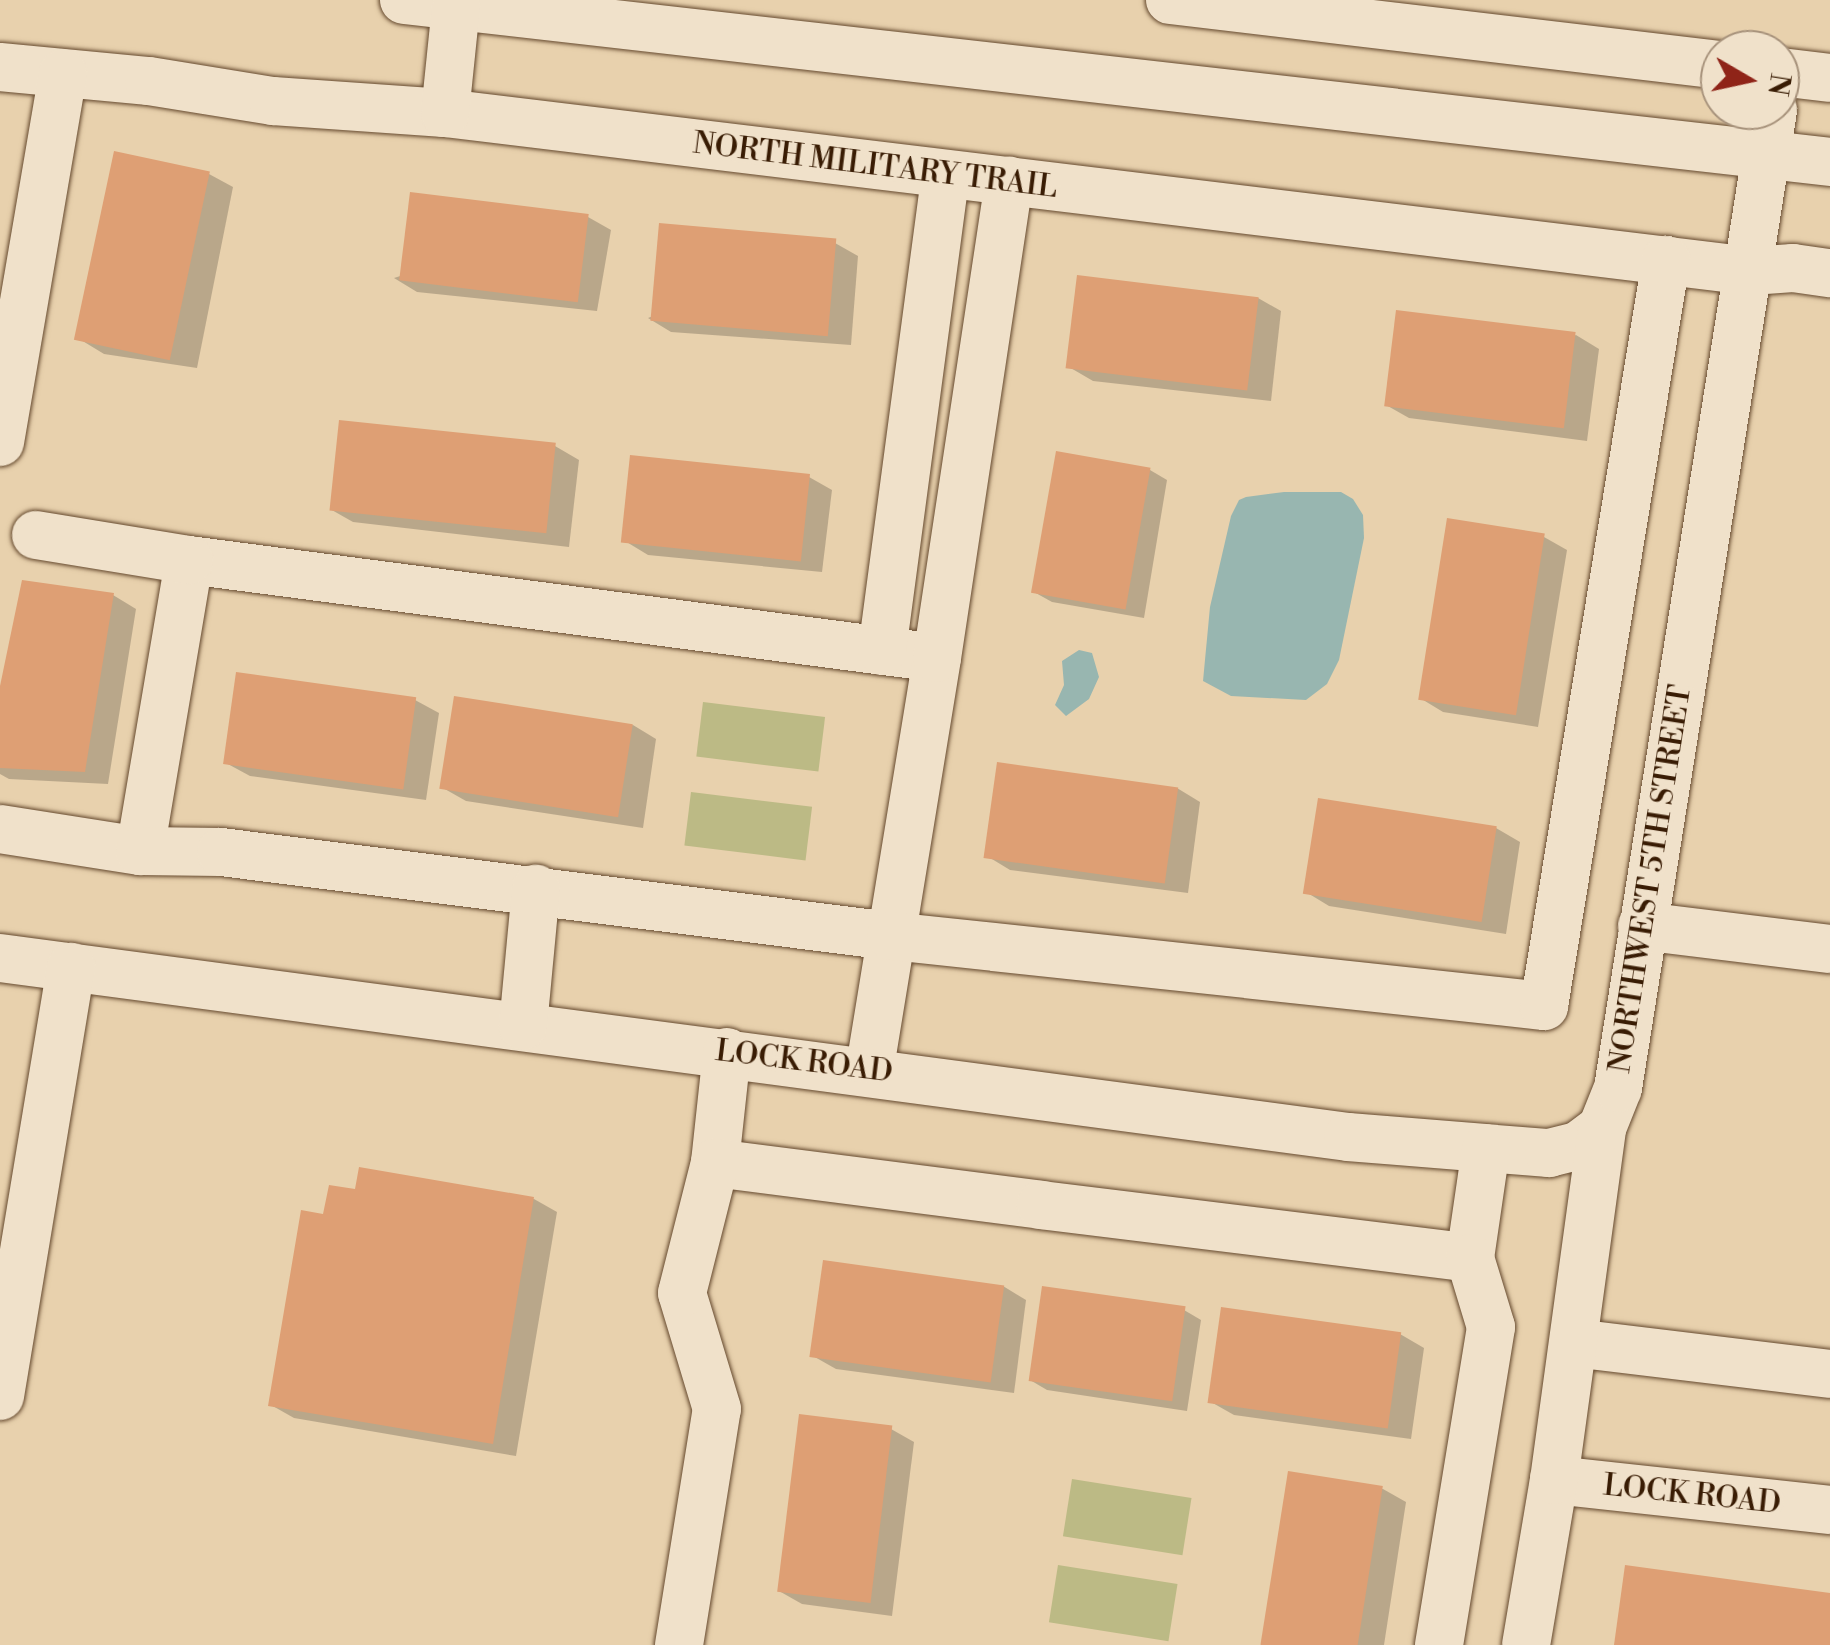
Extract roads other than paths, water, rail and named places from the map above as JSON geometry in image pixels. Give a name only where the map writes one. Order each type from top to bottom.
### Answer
[{"type":"street","points":[[404,0],[1769,132],[1830,162]]},
{"type":"street","points":[[1170,0],[1700,63]]},
{"type":"street","points":[[445,113],[456,6]]},
{"type":"street","name":"NORTH MILITARY TRAIL","points":[[0,67],[149,81],[273,102],[445,113],[1750,271],[1792,268],[1830,273]]},
{"type":"street","points":[[0,442],[12,301],[63,73]]},
{"type":"street","points":[[1800,74],[1830,78]]},
{"type":"street","name":"NORTHWEST 5TH STREET","points":[[1526,1645],[1554,1480],[1602,1128],[1618,1088],[1769,132]]},
{"type":"street","points":[[882,651],[946,176]]},
{"type":"street","points":[[869,1071],[938,658],[1008,180]]},
{"type":"street","points":[[0,829],[140,851],[221,852],[891,936],[1544,1006],[1666,260]]},
{"type":"street","points":[[36,535],[189,560],[938,658]]},
{"type":"street","points":[[140,851],[189,560]]},
{"type":"street","points":[[523,1026],[536,889]]},
{"type":"street","points":[[1642,926],[1830,949]]},
{"type":"street","name":"LOCK ROAD","points":[[0,958],[1348,1137],[1566,1150],[1602,1128]]},
{"type":"street","points":[[0,1396],[71,968]]},
{"type":"street","points":[[678,1645],[717,1409],[682,1293],[715,1164],[727,1052]]},
{"type":"street","points":[[1439,1645],[1491,1328],[1470,1258],[1486,1148]]},
{"type":"street","points":[[715,1164],[1470,1258]]},
{"type":"street","points":[[1574,1343],[1830,1374]]},
{"type":"street","name":"LOCK ROAD","points":[[1554,1480],[1830,1510]]},
{"type":"water","points":[[1284,492],[1341,492],[1353,499],[1363,515],[1364,538],[1339,660],[1327,684],[1306,700],[1231,696],[1203,681],[1210,607],[1231,516],[1239,500]]},
{"type":"water","points":[[1079,650],[1092,653],[1099,677],[1089,699],[1066,716],[1055,705],[1064,685],[1062,661]]}]
